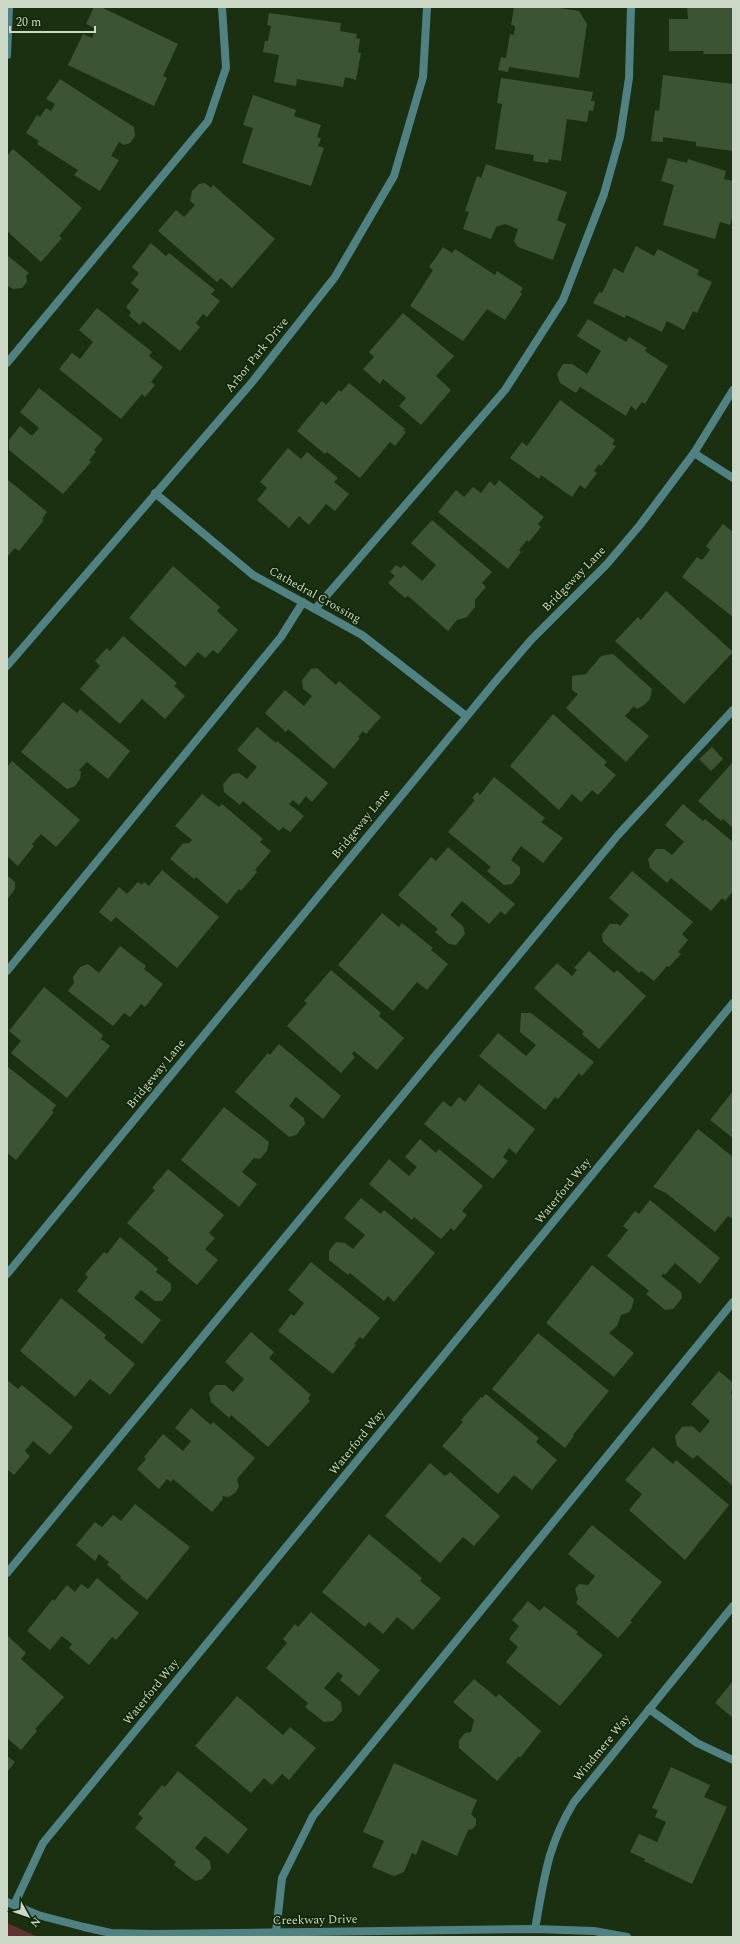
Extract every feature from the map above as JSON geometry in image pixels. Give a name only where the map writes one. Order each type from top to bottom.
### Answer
[{"type":"street","points":[[7,55],[9,7]]},
{"type":"street","points":[[7,363],[208,121],[226,68],[222,7]]},
{"type":"street","name":"Arbor Park Drive","points":[[7,666],[253,381],[336,278],[394,176],[423,77],[427,7]]},
{"type":"street","points":[[315,609],[505,390],[562,300],[604,194],[620,137],[629,78],[631,7]]},
{"type":"street","name":"Bridgeway Lane","points":[[7,1274],[466,716],[531,640],[607,564],[640,525],[694,453],[733,390]]},
{"type":"street","points":[[694,453],[733,478]]},
{"type":"street","name":"Cathedral Crossing","points":[[155,493],[253,575],[362,635],[466,716]]},
{"type":"street","points":[[7,971],[282,637],[303,602]]},
{"type":"street","points":[[7,1574],[618,834],[733,710]]},
{"type":"street","name":"Waterford Way","points":[[11,1904],[43,1843],[733,1003]]},
{"type":"street","points":[[276,1932],[282,1878],[313,1816],[733,1302]]},
{"type":"street","name":"Windmere Way","points":[[535,1929],[550,1852],[564,1818],[594,1776],[733,1606]]},
{"type":"street","points":[[649,1709],[697,1743],[733,1760]]},
{"type":"street","name":"Creekway Drive","points":[[11,1904],[62,1922],[111,1932],[152,1934],[535,1929],[594,1931],[626,1937]]},
{"type":"shaded area","points":[[7,1923],[38,1937],[7,1937]]},
{"type":"building","points":[[94,7],[101,7],[178,44],[163,76],[167,78],[154,106],[68,65],[83,34],[92,38],[96,29],[86,24]]},
{"type":"building","points":[[514,7],[553,7],[579,11],[587,24],[579,78],[509,67],[508,72],[498,70],[501,57],[506,58],[510,34],[514,35],[515,26],[511,25]]},
{"type":"building","points":[[687,7],[733,7],[733,54],[703,54],[704,51],[669,51],[669,19],[688,19]]},
{"type":"building","points":[[269,13],[341,23],[340,31],[357,34],[356,38],[360,39],[358,53],[361,53],[356,80],[345,77],[343,87],[297,79],[296,86],[274,82],[279,55],[263,52],[265,41],[268,41],[271,26],[267,25]]},
{"type":"building","points":[[663,75],[733,84],[733,151],[696,146],[696,142],[663,137],[663,142],[651,141],[655,110],[659,111]]},
{"type":"building","points":[[501,78],[593,92],[591,101],[595,101],[593,111],[589,110],[587,122],[567,119],[561,161],[549,159],[548,163],[533,161],[534,155],[495,149],[502,104],[497,103]]},
{"type":"building","points":[[60,79],[134,127],[135,136],[130,143],[124,145],[119,142],[111,156],[119,160],[100,191],[74,175],[78,170],[37,144],[39,141],[26,133],[37,115],[40,117],[46,108],[51,111],[55,104],[46,99]]},
{"type":"building","points":[[253,95],[296,110],[294,116],[321,125],[317,137],[321,138],[318,146],[324,148],[311,186],[242,163],[253,128],[243,125]]},
{"type":"building","points":[[13,149],[82,208],[59,236],[62,238],[41,262],[7,231],[7,156]]},
{"type":"building","points":[[668,158],[687,163],[688,159],[726,171],[724,179],[733,181],[733,214],[730,225],[720,222],[715,239],[663,225],[674,185],[661,181]]},
{"type":"building","points":[[486,164],[567,192],[557,220],[566,224],[553,260],[518,247],[514,241],[518,229],[505,224],[496,227],[491,239],[463,229],[469,212],[465,211],[477,176],[481,178]]},
{"type":"building","points":[[205,183],[211,188],[213,185],[275,239],[232,288],[221,278],[217,282],[158,231],[176,210],[184,217],[195,205],[190,201],[192,191],[199,184]]},
{"type":"building","points":[[151,243],[166,256],[169,253],[215,290],[211,294],[220,301],[207,317],[203,314],[196,323],[200,327],[180,351],[143,321],[140,325],[129,316],[131,312],[126,307],[139,290],[131,283],[139,273],[132,267]]},
{"type":"building","points":[[636,246],[654,256],[658,249],[699,270],[697,275],[712,282],[697,313],[693,311],[684,330],[667,321],[662,332],[626,315],[625,318],[593,303],[599,292],[602,293],[614,268],[623,273]]},
{"type":"building","points":[[443,247],[452,253],[455,249],[495,275],[497,271],[523,288],[520,292],[522,294],[505,320],[487,309],[463,341],[410,306],[433,270],[429,267]]},
{"type":"building","points":[[7,255],[29,273],[26,276],[27,282],[22,288],[13,289],[8,286],[7,287]]},
{"type":"building","points":[[97,308],[152,352],[149,356],[163,367],[151,382],[155,385],[145,397],[142,394],[121,419],[59,369],[72,353],[80,359],[93,342],[79,330]]},
{"type":"building","points":[[403,313],[454,356],[436,376],[451,390],[421,425],[399,406],[406,398],[383,379],[380,384],[363,369],[374,357],[369,352]]},
{"type":"building","points":[[588,319],[626,342],[629,337],[647,348],[645,351],[668,366],[645,404],[642,402],[636,410],[631,406],[626,416],[580,387],[576,393],[560,383],[557,374],[563,364],[572,364],[587,374],[601,351],[577,336]]},
{"type":"building","points":[[349,383],[405,429],[403,430],[406,432],[395,446],[390,442],[360,478],[327,452],[325,454],[297,431],[322,401],[326,405],[339,390],[341,392]]},
{"type":"building","points":[[39,388],[103,439],[94,450],[96,452],[89,460],[91,462],[63,494],[9,450],[9,440],[20,426],[32,436],[39,428],[20,412]]},
{"type":"building","points":[[560,400],[615,440],[612,444],[616,446],[601,466],[599,464],[594,471],[597,473],[585,489],[580,485],[572,497],[541,475],[539,479],[510,458],[522,442],[527,446]]},
{"type":"building","points":[[288,448],[301,459],[307,452],[338,478],[334,482],[349,494],[335,511],[326,504],[309,525],[299,516],[289,528],[257,500],[267,488],[260,482]]},
{"type":"building","points":[[7,479],[47,512],[42,519],[44,520],[19,551],[15,548],[7,557]]},
{"type":"building","points":[[499,480],[544,517],[538,524],[541,527],[529,542],[527,540],[519,550],[521,552],[508,569],[438,512],[456,490],[464,497],[473,487],[481,493],[490,481],[495,486]]},
{"type":"building","points":[[432,520],[492,572],[482,583],[486,587],[475,600],[475,607],[467,617],[457,620],[448,631],[408,596],[405,598],[388,583],[395,576],[390,572],[396,565],[401,568],[404,565],[422,581],[436,565],[411,543]]},
{"type":"building","points":[[723,524],[733,532],[733,617],[682,577],[697,557],[702,560],[710,550],[706,546]]},
{"type":"building","points":[[173,566],[220,607],[217,611],[238,630],[218,654],[213,650],[205,658],[198,652],[185,667],[129,618]]},
{"type":"building","points":[[666,591],[733,652],[684,704],[615,641],[638,617],[641,620]]},
{"type":"building","points":[[123,636],[177,683],[174,686],[185,696],[165,719],[142,699],[120,724],[80,689],[100,666],[95,661],[107,648],[110,651]]},
{"type":"building","points":[[613,654],[652,689],[650,699],[644,705],[637,709],[634,706],[625,716],[649,736],[626,762],[566,708],[578,694],[572,690],[572,676],[586,674],[601,656]]},
{"type":"building","points":[[317,668],[336,685],[339,681],[381,717],[366,734],[363,731],[358,737],[360,738],[334,769],[288,729],[286,732],[265,713],[285,690],[304,706],[312,696],[303,689],[302,680],[311,669]]},
{"type":"building","points":[[63,702],[77,713],[80,709],[130,751],[108,779],[87,762],[79,770],[81,772],[80,779],[75,786],[67,789],[21,752]]},
{"type":"building","points":[[553,714],[607,762],[604,765],[616,775],[598,795],[592,790],[581,802],[572,794],[559,810],[510,766]]},
{"type":"building","points":[[257,727],[276,743],[277,741],[328,783],[312,802],[306,796],[299,805],[293,800],[289,804],[304,816],[290,832],[283,827],[279,831],[243,801],[240,805],[224,792],[223,784],[232,774],[239,773],[247,779],[257,767],[237,750]]},
{"type":"building","points":[[712,747],[723,759],[711,771],[699,759]]},
{"type":"building","points":[[12,761],[80,820],[56,847],[41,834],[32,844],[34,846],[18,866],[7,856],[7,767]]},
{"type":"building","points":[[733,762],[733,828],[723,819],[721,821],[698,801]]},
{"type":"building","points":[[494,777],[545,818],[541,822],[563,838],[543,863],[521,846],[511,860],[520,867],[520,874],[512,884],[504,885],[487,871],[491,867],[448,832],[475,800],[472,798],[477,792],[480,795]]},
{"type":"building","points":[[202,794],[219,807],[222,804],[263,839],[260,842],[271,851],[255,870],[257,872],[241,891],[239,889],[227,904],[196,877],[194,879],[170,859],[182,844],[189,843],[192,840],[175,826]]},
{"type":"building","points":[[683,804],[703,821],[705,819],[733,842],[733,891],[725,901],[722,898],[711,911],[671,878],[667,883],[650,868],[648,859],[656,849],[664,849],[672,855],[684,842],[665,825]]},
{"type":"building","points":[[448,847],[515,904],[505,915],[501,911],[489,924],[462,901],[450,915],[463,926],[465,934],[456,945],[449,944],[435,932],[438,929],[398,895],[431,857],[436,861]]},
{"type":"building","points":[[162,870],[219,917],[177,968],[116,917],[111,922],[99,912],[119,887],[127,894],[138,882],[142,885],[144,882],[149,886]]},
{"type":"building","points":[[632,871],[693,922],[682,934],[688,940],[678,952],[681,954],[669,967],[667,966],[654,981],[641,971],[639,973],[603,942],[602,934],[610,924],[618,924],[620,926],[629,915],[609,898]]},
{"type":"building","points":[[7,875],[15,882],[15,889],[7,900]]},
{"type":"building","points":[[382,913],[399,927],[402,923],[433,948],[431,950],[448,964],[427,990],[417,982],[393,1011],[338,965]]},
{"type":"building","points":[[120,946],[146,966],[144,969],[163,984],[145,1007],[141,1004],[130,1017],[124,1013],[113,1026],[68,991],[74,983],[73,977],[80,967],[88,964],[99,973]]},
{"type":"building","points":[[589,951],[614,973],[617,970],[646,996],[599,1049],[582,1034],[584,1032],[534,988],[557,963],[572,976],[577,970],[574,968]]},
{"type":"building","points":[[331,970],[381,1013],[379,1016],[404,1038],[377,1070],[354,1051],[352,1054],[355,1057],[341,1073],[287,1026],[307,1003],[304,1001]]},
{"type":"building","points":[[44,987],[103,1035],[101,1039],[110,1046],[67,1098],[11,1053],[21,1041],[9,1031]]},
{"type":"building","points":[[521,1013],[531,1013],[594,1062],[582,1076],[579,1073],[558,1099],[555,1097],[545,1110],[479,1056],[498,1033],[526,1056],[536,1045],[520,1032]]},
{"type":"building","points":[[279,1044],[341,1096],[323,1119],[296,1097],[289,1106],[304,1118],[305,1124],[296,1135],[289,1137],[235,1092],[268,1053],[270,1055]]},
{"type":"building","points":[[8,1067],[56,1105],[52,1111],[54,1112],[16,1160],[7,1153]]},
{"type":"building","points":[[479,1084],[535,1129],[516,1154],[509,1148],[503,1157],[508,1161],[493,1179],[424,1124],[443,1101],[451,1107],[459,1097],[465,1102]]},
{"type":"building","points":[[733,1091],[733,1138],[710,1120]]},
{"type":"building","points":[[224,1107],[269,1142],[267,1151],[260,1159],[254,1158],[242,1172],[257,1184],[239,1207],[181,1160]]},
{"type":"building","points":[[698,1129],[733,1157],[733,1219],[728,1216],[715,1232],[666,1193],[653,1187]]},
{"type":"building","points":[[420,1139],[436,1153],[439,1149],[483,1186],[462,1211],[467,1215],[454,1231],[451,1228],[441,1239],[414,1217],[412,1220],[369,1184],[389,1159],[409,1176],[417,1167],[405,1157]]},
{"type":"building","points":[[168,1169],[224,1215],[209,1233],[215,1238],[205,1249],[218,1260],[197,1285],[167,1260],[169,1258],[127,1223],[155,1190],[152,1188]]},
{"type":"building","points":[[361,1198],[381,1214],[384,1210],[435,1253],[394,1302],[388,1296],[384,1301],[350,1273],[348,1275],[329,1260],[329,1251],[336,1242],[345,1243],[353,1249],[365,1235],[344,1218]]},
{"type":"building","points":[[650,1200],[720,1258],[700,1284],[675,1263],[665,1275],[664,1273],[661,1276],[681,1292],[682,1298],[673,1309],[665,1310],[646,1294],[649,1291],[607,1256],[628,1230],[623,1226],[635,1211],[639,1214]]},
{"type":"building","points":[[120,1237],[158,1269],[156,1272],[171,1284],[171,1290],[162,1301],[155,1301],[141,1290],[134,1298],[161,1320],[142,1344],[77,1291],[88,1277],[85,1274],[104,1252],[107,1254]]},
{"type":"building","points":[[311,1262],[380,1318],[363,1339],[360,1337],[354,1344],[356,1345],[333,1374],[278,1331],[291,1314],[294,1316],[304,1303],[288,1290]]},
{"type":"building","points":[[592,1265],[634,1299],[632,1308],[629,1312],[621,1315],[617,1326],[609,1333],[634,1353],[614,1377],[546,1323]]},
{"type":"building","points":[[61,1298],[106,1335],[104,1338],[135,1364],[110,1395],[90,1379],[75,1397],[20,1351]]},
{"type":"building","points":[[251,1332],[274,1352],[269,1358],[311,1395],[308,1398],[310,1401],[268,1447],[231,1415],[229,1418],[211,1402],[209,1393],[216,1385],[225,1385],[233,1392],[244,1379],[225,1362]]},
{"type":"building","points":[[538,1333],[609,1391],[573,1435],[574,1436],[565,1448],[492,1389]]},
{"type":"building","points":[[719,1371],[733,1383],[731,1394],[733,1396],[733,1486],[697,1455],[693,1459],[677,1446],[675,1436],[682,1427],[692,1426],[700,1433],[710,1421],[691,1404]]},
{"type":"building","points":[[7,1380],[18,1389],[22,1385],[73,1427],[50,1455],[33,1441],[25,1451],[30,1456],[14,1475],[7,1469]]},
{"type":"building","points":[[486,1394],[539,1438],[536,1442],[557,1460],[532,1490],[514,1475],[498,1494],[442,1446],[463,1422],[461,1420],[481,1397],[482,1398]]},
{"type":"building","points":[[191,1408],[211,1425],[213,1422],[255,1458],[237,1479],[239,1486],[236,1492],[229,1497],[222,1496],[223,1499],[212,1512],[173,1479],[171,1482],[167,1479],[159,1489],[137,1469],[146,1459],[144,1457],[163,1434],[183,1451],[191,1441],[175,1428]]},
{"type":"building","points":[[653,1447],[673,1464],[676,1460],[729,1505],[685,1560],[629,1510],[642,1494],[625,1480]]},
{"type":"building","points":[[430,1463],[445,1476],[450,1472],[500,1516],[474,1546],[463,1537],[440,1563],[385,1516]]},
{"type":"building","points":[[135,1504],[190,1547],[147,1600],[120,1578],[121,1576],[107,1565],[109,1562],[99,1554],[95,1561],[76,1545],[95,1522],[102,1527],[113,1515],[121,1521]]},
{"type":"building","points":[[592,1525],[662,1582],[618,1638],[576,1603],[578,1599],[575,1589],[579,1584],[588,1585],[595,1576],[568,1554]]},
{"type":"building","points":[[369,1534],[422,1578],[420,1581],[441,1598],[413,1630],[397,1617],[383,1634],[369,1622],[365,1627],[322,1592]]},
{"type":"building","points":[[97,1578],[139,1613],[116,1640],[112,1637],[89,1665],[69,1648],[72,1644],[62,1636],[50,1650],[27,1631],[53,1599],[54,1601],[67,1585],[75,1592],[81,1584],[88,1589]]},
{"type":"building","points":[[528,1601],[540,1611],[544,1606],[578,1632],[576,1634],[603,1655],[560,1706],[506,1662],[518,1647],[509,1639],[519,1626],[512,1620]]},
{"type":"building","points":[[311,1612],[380,1670],[359,1696],[340,1680],[343,1676],[338,1672],[324,1688],[341,1702],[342,1711],[333,1721],[324,1722],[305,1707],[308,1703],[266,1668],[287,1643],[283,1639],[295,1624],[298,1627]]},
{"type":"building","points":[[7,1635],[26,1653],[21,1659],[64,1697],[35,1729],[37,1731],[21,1750],[7,1738]]},
{"type":"building","points":[[474,1679],[496,1697],[499,1694],[541,1731],[520,1758],[519,1756],[497,1781],[459,1748],[459,1740],[465,1733],[471,1732],[474,1720],[453,1702]]},
{"type":"building","points":[[733,1681],[733,1718],[715,1703]]},
{"type":"building","points":[[237,1696],[283,1735],[290,1727],[316,1748],[289,1780],[282,1774],[272,1785],[264,1778],[251,1793],[195,1746]]},
{"type":"building","points":[[7,1756],[15,1762],[7,1772]]},
{"type":"building","points":[[394,1763],[477,1800],[471,1814],[476,1819],[476,1825],[472,1829],[468,1830],[457,1856],[422,1840],[416,1855],[412,1853],[404,1872],[394,1876],[372,1867],[384,1841],[363,1832]]},
{"type":"building","points":[[671,1767],[710,1785],[704,1797],[727,1807],[692,1884],[644,1861],[645,1859],[630,1852],[639,1834],[657,1842],[666,1822],[655,1817],[658,1810],[652,1808]]},
{"type":"building","points":[[178,1771],[248,1829],[228,1854],[205,1836],[195,1848],[210,1861],[211,1869],[202,1879],[195,1881],[174,1865],[176,1862],[135,1828],[143,1818],[138,1814],[162,1785],[165,1787]]}]
